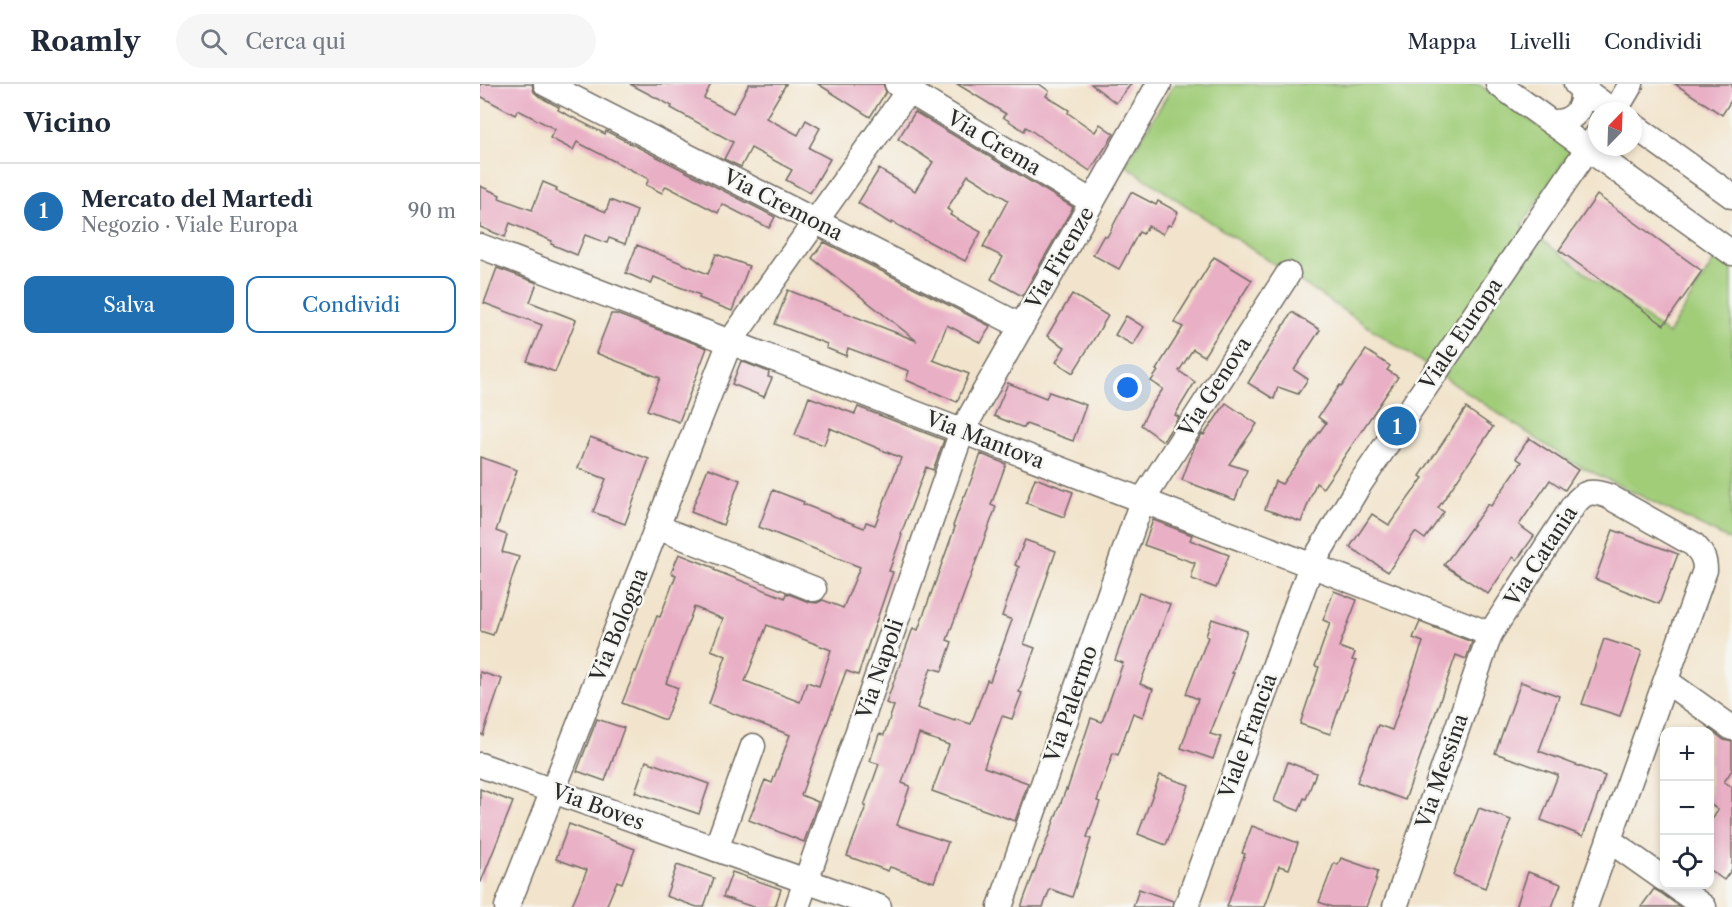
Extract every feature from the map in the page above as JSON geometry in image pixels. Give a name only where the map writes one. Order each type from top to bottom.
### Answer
[{"type":"street","name":"Via Cremona","points":[[546,84],[1021,326]]},
{"type":"street","name":"Via Firenze","points":[[962,431],[1159,84]]},
{"type":"street","points":[[1497,84],[1551,122],[1588,140]]},
{"type":"street","points":[[1620,102],[1632,84]]},
{"type":"street","name":"Via Bologna","points":[[507,907],[730,342],[815,222],[906,86]]},
{"type":"street","name":"Via Crema","points":[[906,86],[1092,202]]},
{"type":"street","points":[[1551,122],[1567,121],[1576,112],[1583,95],[1579,86]]},
{"type":"street","points":[[1579,86],[1601,102]]},
{"type":"street","points":[[1642,131],[1732,196]]},
{"type":"street","name":"Viale Europa","points":[[1311,566],[1359,485],[1588,148]]},
{"type":"street","points":[[1610,156],[1732,253]]},
{"type":"street","name":"Via Mantova","points":[[480,246],[1490,634]]},
{"type":"street","name":"Via Genova","points":[[1142,501],[1288,274]]},
{"type":"street","name":"Via Napoli","points":[[798,907],[962,431]]},
{"type":"street","name":"Via Catania","points":[[1490,634],[1577,501],[1585,494],[1598,492],[1615,499],[1693,544],[1704,557],[1705,570],[1585,907]]},
{"type":"street","name":"Via Palermo","points":[[1000,907],[1142,501]]},
{"type":"street","points":[[657,527],[814,589]]},
{"type":"street","name":"Viale Francia","points":[[1186,907],[1311,566]]},
{"type":"street","name":"Via Messina","points":[[1395,907],[1490,634]]},
{"type":"street","points":[[1666,681],[1732,728]]},
{"type":"street","points":[[716,849],[753,746]]},
{"type":"street","name":"Via Boves","points":[[480,765],[879,907]]},
{"type":"street","points":[[1609,840],[1660,876]]},
{"type":"street","points":[[1678,889],[1704,907]]},
{"type":"green space","points":[[1174,84],[1478,84],[1572,149],[1522,225],[1668,334],[1723,246],[1732,253],[1732,541],[1570,461],[1125,165]]},
{"type":"building","points":[[480,84],[532,84],[534,92],[559,107],[558,110],[605,134],[606,131],[775,217],[769,228],[722,204],[718,213],[666,186],[662,193],[646,185],[649,179],[577,142],[573,150],[550,138],[555,129],[518,110],[515,115],[480,96]]},
{"type":"building","points":[[630,84],[711,84],[704,98],[733,113],[749,84],[786,84],[766,118],[798,135],[806,120],[820,128],[809,148],[830,159],[810,193],[786,180],[792,170],[751,148],[741,167],[724,159],[733,142]]},
{"type":"building","points":[[818,84],[883,84],[886,92],[870,117]]},
{"type":"building","points":[[957,84],[1039,84],[1049,91],[1046,96],[1069,110],[1068,113],[1095,132],[1100,124],[1114,134],[1090,171],[1026,127],[1024,131],[1003,117],[1006,114]]},
{"type":"building","points":[[1091,84],[1131,84],[1116,103]]},
{"type":"building","points":[[1675,84],[1732,84],[1732,99],[1722,115]]},
{"type":"building","points":[[915,112],[1073,207],[1022,296],[991,279],[1003,257],[983,247],[1008,200],[968,175],[947,209],[952,212],[950,215],[981,232],[965,261],[892,222],[891,224],[858,203],[879,169],[915,191],[933,162],[898,139]]},
{"type":"building","points":[[543,182],[557,188],[556,191],[606,212],[610,200],[637,211],[625,244],[609,238],[607,243],[585,235],[577,255],[551,244],[552,241],[510,223],[505,237],[480,227],[480,186],[500,195],[499,198],[532,210]]},
{"type":"building","points":[[1131,192],[1156,205],[1158,201],[1178,212],[1171,226],[1168,225],[1163,234],[1148,226],[1143,234],[1139,232],[1119,269],[1093,255],[1104,235],[1107,237]]},
{"type":"building","points":[[1597,195],[1702,271],[1664,325],[1559,250]]},
{"type":"building","points":[[824,242],[990,326],[981,343],[947,325],[933,360],[969,374],[957,402],[906,380],[909,371],[848,348],[846,356],[826,348],[827,344],[775,324],[788,290],[917,341],[812,258]]},
{"type":"building","points":[[637,245],[708,274],[716,254],[749,266],[732,311],[699,298],[700,295],[654,277],[651,284],[626,273]]},
{"type":"building","points":[[1214,257],[1252,280],[1204,356],[1193,349],[1179,371],[1195,382],[1175,415],[1179,417],[1163,441],[1141,425],[1163,389],[1151,381],[1183,327],[1174,322]]},
{"type":"building","points":[[497,268],[537,283],[530,302],[576,320],[555,372],[527,361],[542,325],[484,303]]},
{"type":"building","points":[[1072,294],[1108,316],[1073,373],[1056,362],[1065,347],[1047,336]]},
{"type":"building","points":[[1292,312],[1320,330],[1294,370],[1308,379],[1298,394],[1278,387],[1274,399],[1248,383]]},
{"type":"building","points":[[611,314],[707,348],[679,422],[647,410],[660,378],[596,353]]},
{"type":"building","points":[[1126,316],[1144,327],[1133,345],[1115,335]]},
{"type":"building","points":[[1366,350],[1390,366],[1387,370],[1398,377],[1323,488],[1316,483],[1301,522],[1265,509],[1275,481],[1282,484],[1326,423],[1318,417]]},
{"type":"building","points":[[741,361],[769,372],[768,377],[772,378],[764,397],[732,384]]},
{"type":"building","points":[[1008,383],[1046,398],[1049,392],[1086,405],[1073,441],[1026,424],[1024,428],[994,416]]},
{"type":"building","points":[[809,397],[855,414],[858,407],[944,440],[933,470],[926,467],[901,534],[889,571],[893,572],[858,675],[846,671],[801,795],[818,802],[804,842],[749,820],[765,780],[772,783],[790,735],[709,704],[726,656],[711,650],[723,619],[694,607],[666,683],[678,688],[665,720],[622,703],[657,616],[660,617],[676,575],[671,573],[679,554],[785,598],[786,593],[809,602],[817,603],[823,600],[843,608],[860,567],[759,527],[773,490],[864,528],[866,522],[875,525],[901,458],[830,428],[824,445],[795,435]],"holes":[[[767,625],[831,650],[819,686],[807,682],[800,702],[745,681]]]},
{"type":"building","points":[[1226,403],[1257,424],[1229,464],[1247,470],[1235,500],[1182,480],[1195,445]]},
{"type":"building","points":[[1466,408],[1493,427],[1438,508],[1444,512],[1425,539],[1415,532],[1388,572],[1350,547],[1372,514],[1389,525],[1423,478],[1420,476]]},
{"type":"building","points":[[590,437],[649,459],[625,524],[593,512],[606,479],[578,468]]},
{"type":"building","points":[[1529,438],[1578,470],[1565,490],[1550,480],[1519,525],[1534,536],[1517,560],[1513,557],[1488,594],[1444,565],[1488,504],[1491,506],[1522,462],[1516,458]]},
{"type":"building","points":[[981,454],[1006,464],[991,505],[996,507],[947,640],[952,642],[942,671],[931,668],[917,708],[971,724],[987,680],[990,681],[1012,620],[1002,616],[1019,567],[1015,565],[1025,540],[1056,551],[1024,644],[1035,648],[1019,692],[1022,693],[1012,719],[1002,716],[984,767],[1028,783],[1015,821],[932,791],[949,745],[919,734],[902,783],[910,786],[897,825],[948,842],[934,882],[890,867],[888,871],[847,856],[879,764],[870,761],[879,734],[884,735],[894,706],[886,703],[913,628],[918,630],[955,527],[953,526]]},
{"type":"building","points":[[480,457],[517,470],[496,531],[507,535],[502,552],[519,557],[493,635],[480,631]]},
{"type":"building","points":[[708,468],[740,480],[723,525],[691,512]]},
{"type":"building","points":[[1035,478],[1073,492],[1064,517],[1026,503]]},
{"type":"building","points":[[1153,520],[1192,535],[1190,540],[1229,555],[1216,588],[1192,579],[1195,563],[1144,545]]},
{"type":"building","points":[[1613,530],[1678,554],[1659,604],[1595,579]]},
{"type":"building","points":[[1334,591],[1357,600],[1339,647],[1355,653],[1352,660],[1356,661],[1330,734],[1300,724],[1319,667],[1315,666],[1330,623],[1323,620]]},
{"type":"building","points":[[1139,593],[1170,604],[1140,684],[1153,689],[1143,717],[1133,713],[1118,755],[1113,753],[1097,801],[1100,802],[1087,837],[1091,839],[1072,897],[1050,889],[1043,907],[1021,907],[1067,790],[1091,718],[1102,722],[1123,663],[1115,660]]},
{"type":"building","points":[[1212,619],[1247,631],[1232,673],[1234,673],[1210,734],[1221,737],[1213,759],[1181,748],[1198,699],[1186,694],[1208,637],[1206,636]]},
{"type":"building","points":[[1420,622],[1472,642],[1466,659],[1456,655],[1405,800],[1357,782],[1378,725],[1392,730],[1423,642],[1413,638]]},
{"type":"building","points":[[1604,639],[1642,651],[1620,716],[1582,704]]},
{"type":"building","points":[[480,672],[502,679],[483,735],[480,734]]},
{"type":"building","points":[[1521,682],[1559,696],[1539,751],[1605,776],[1583,836],[1541,820],[1558,775],[1495,753]]},
{"type":"building","points":[[597,719],[624,728],[605,781],[577,771]]},
{"type":"building","points":[[1714,732],[1724,740],[1732,742],[1732,770],[1724,782],[1732,787],[1732,869],[1724,880],[1714,873],[1714,816],[1718,810],[1714,807]]},
{"type":"building","points":[[646,761],[709,784],[699,814],[635,792]]},
{"type":"building","points":[[1288,762],[1316,773],[1299,811],[1274,801]]},
{"type":"building","points":[[1160,775],[1189,785],[1166,845],[1138,834]]},
{"type":"building","points":[[480,789],[513,802],[481,882],[480,882]]},
{"type":"building","points":[[1479,808],[1511,820],[1485,888],[1453,875]]},
{"type":"building","points":[[569,824],[635,849],[622,883],[617,881],[606,907],[571,907],[587,870],[556,859]]},
{"type":"building","points":[[1252,826],[1298,843],[1289,869],[1279,866],[1265,907],[1227,907],[1245,854],[1242,853]]},
{"type":"building","points":[[1341,858],[1378,871],[1366,907],[1332,907],[1319,902],[1334,863],[1338,865]]},
{"type":"building","points":[[677,865],[714,878],[704,907],[697,907],[666,896]]},
{"type":"building","points":[[732,872],[781,889],[775,907],[753,907],[723,897]]},
{"type":"building","points":[[1528,872],[1561,884],[1552,907],[1516,907]]},
{"type":"building","points":[[1139,889],[1173,901],[1172,907],[1133,907]]},
{"type":"building","points":[[1654,889],[1661,893],[1680,907],[1641,907]]},
{"type":"place","name":"Mercato del Martedì","points":[[1397,426]]}]
